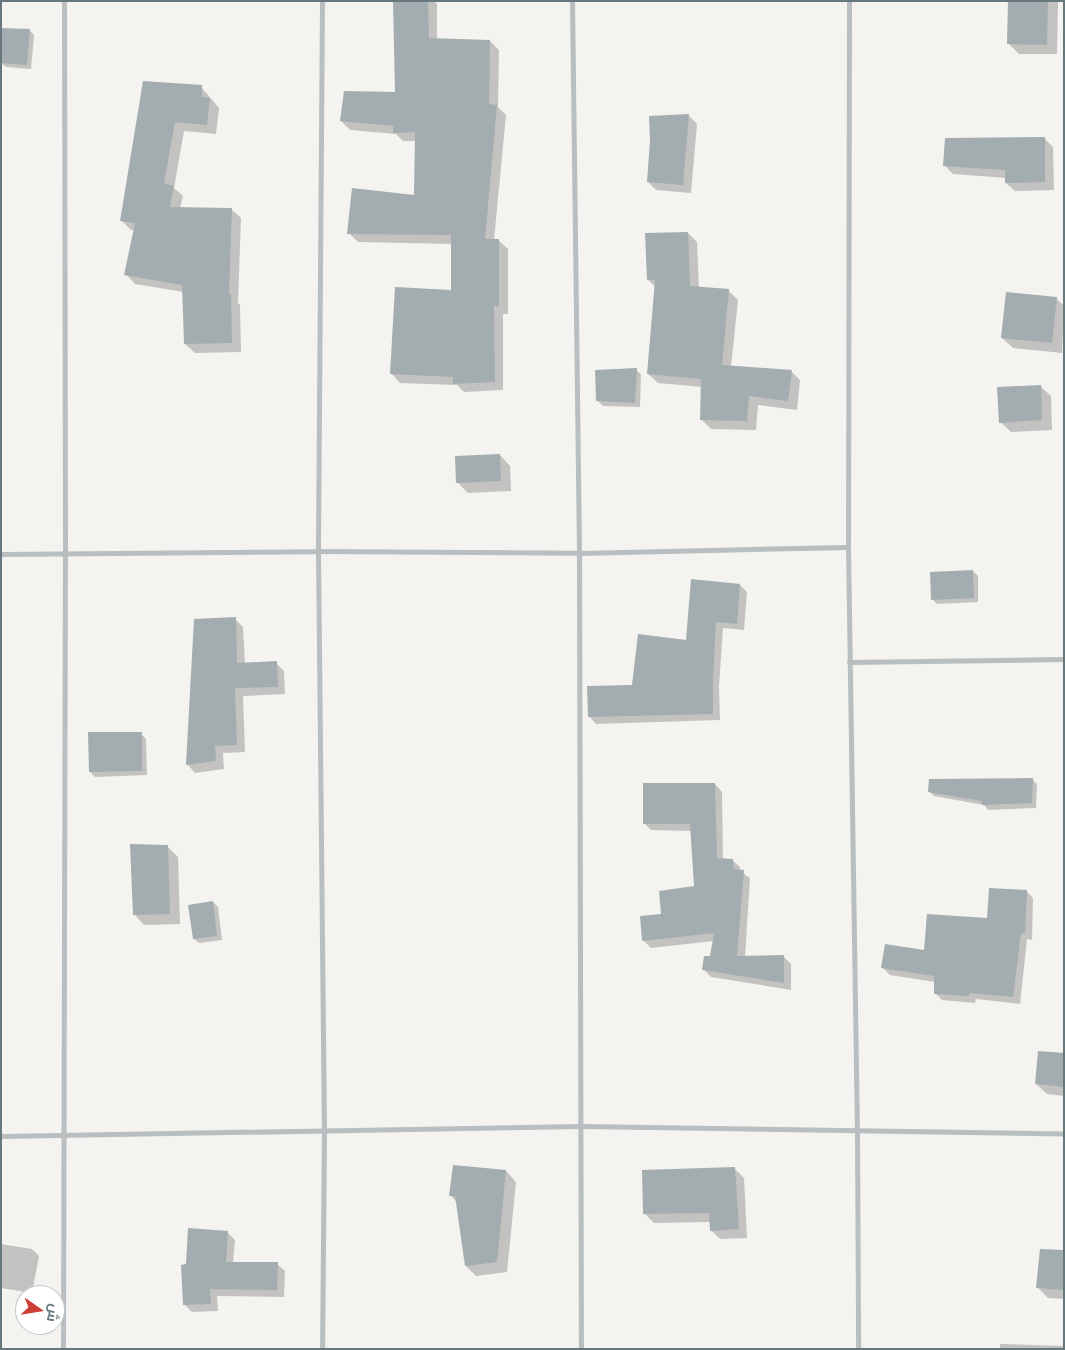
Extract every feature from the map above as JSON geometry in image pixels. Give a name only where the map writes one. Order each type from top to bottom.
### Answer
[{"type":"street","points":[[63,1349],[66,554],[64,1]]},
{"type":"street","points":[[322,1],[318,550],[324,1130],[322,1349]]},
{"type":"street","points":[[572,1],[579,553],[581,1349]]},
{"type":"street","points":[[849,1],[848,547],[857,1130],[858,1349]]},
{"type":"street","points":[[1,554],[318,550],[579,553],[848,547]]},
{"type":"street","points":[[849,662],[1064,659]]},
{"type":"street","points":[[1,1136],[63,1137],[581,1126],[1064,1134]]},
{"type":"building","points":[[393,1],[428,1],[429,38],[490,40],[489,104],[497,105],[485,239],[499,239],[499,306],[494,306],[495,382],[453,384],[453,377],[390,374],[395,287],[451,290],[451,235],[347,234],[352,188],[414,195],[415,132],[393,133],[393,126],[340,121],[344,91],[395,92]]},
{"type":"building","points":[[1008,1],[1048,1],[1047,45],[1007,44]]},
{"type":"building","points":[[1,28],[30,29],[27,65],[1,63]]},
{"type":"building","points":[[143,81],[202,85],[202,97],[210,98],[207,125],[175,122],[164,183],[174,186],[170,207],[232,208],[229,294],[231,294],[232,343],[184,344],[182,285],[124,275],[135,223],[120,221]]},
{"type":"building","points":[[689,114],[683,185],[647,182],[650,140],[649,116]]},
{"type":"building","points":[[1045,137],[1045,182],[1005,183],[1005,170],[943,166],[945,138]]},
{"type":"building","points":[[688,232],[690,286],[729,289],[722,365],[792,370],[788,401],[749,396],[747,421],[700,420],[701,379],[647,374],[655,280],[647,280],[645,233]]},
{"type":"building","points":[[1006,292],[1057,297],[1052,343],[1001,338]]},
{"type":"building","points":[[637,368],[635,403],[596,401],[595,370]]},
{"type":"building","points":[[1041,385],[1042,420],[999,423],[997,387]]},
{"type":"building","points":[[500,454],[501,481],[456,483],[455,456]]},
{"type":"building","points":[[973,570],[974,598],[931,600],[930,572]]},
{"type":"building","points":[[691,579],[740,584],[737,624],[716,622],[713,714],[588,717],[587,686],[632,685],[638,634],[686,640]]},
{"type":"building","points":[[236,617],[237,663],[277,661],[278,687],[235,688],[237,745],[215,746],[216,761],[186,765],[194,619]]},
{"type":"building","points":[[88,732],[142,732],[142,771],[89,772]]},
{"type":"building","points":[[1033,778],[1032,803],[982,805],[982,801],[928,792],[929,779]]},
{"type":"building","points":[[643,783],[715,783],[717,858],[733,859],[734,869],[744,870],[737,956],[784,955],[784,983],[702,970],[704,956],[710,956],[714,933],[642,941],[640,916],[661,914],[659,891],[694,886],[690,824],[643,824]]},
{"type":"building","points":[[130,844],[168,845],[170,914],[133,915]]},
{"type":"building","points":[[989,888],[1027,890],[1025,933],[1021,933],[1013,997],[969,993],[969,996],[934,994],[934,976],[881,968],[885,944],[924,950],[927,914],[987,918]]},
{"type":"building","points":[[213,901],[217,936],[193,939],[188,905]]},
{"type":"building","points":[[1038,1051],[1064,1053],[1064,1087],[1035,1084]]},
{"type":"building","points":[[453,1165],[506,1170],[497,1262],[465,1266],[455,1196],[449,1196]]},
{"type":"building","points":[[735,1167],[739,1229],[710,1231],[709,1213],[643,1214],[642,1170]]},
{"type":"building","points":[[188,1228],[228,1231],[226,1262],[278,1262],[277,1290],[210,1289],[211,1304],[183,1305],[181,1265],[186,1264]]},
{"type":"building","points":[[1040,1249],[1064,1250],[1064,1290],[1036,1288]]}]
